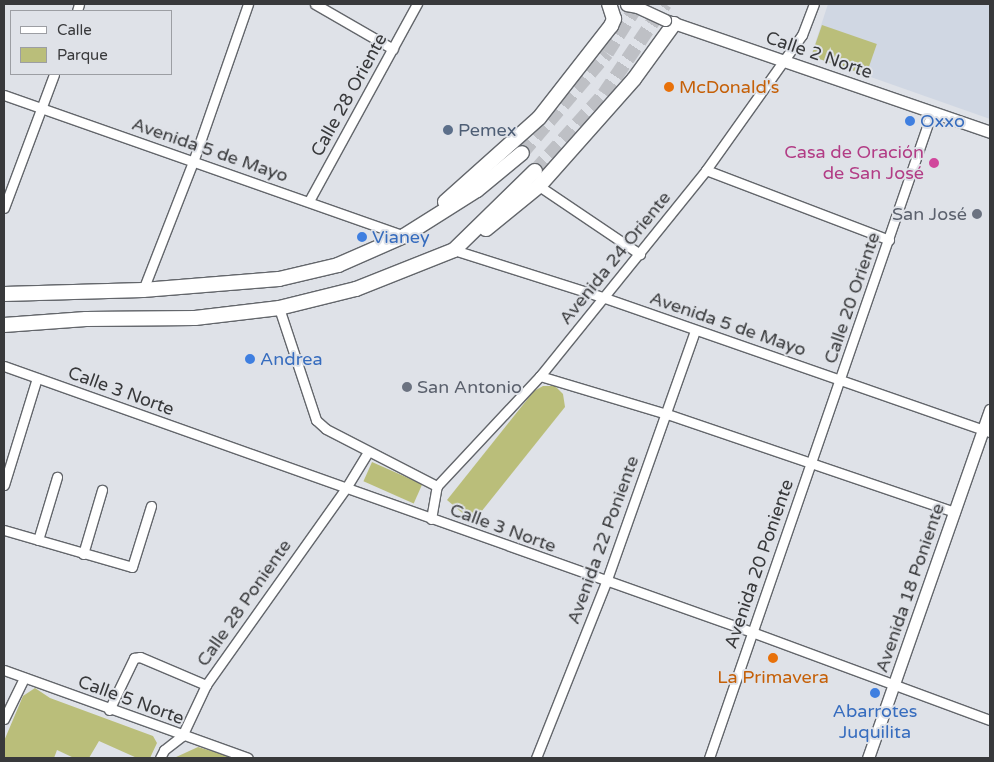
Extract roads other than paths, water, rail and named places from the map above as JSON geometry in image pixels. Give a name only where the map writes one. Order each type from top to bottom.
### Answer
[{"type":"main road","points":[[404,236],[538,118],[610,26],[614,19],[609,4]]},
{"type":"main road","points":[[4,324],[86,319],[195,318],[279,308],[356,289],[454,250],[514,208],[539,186],[634,79],[669,22]]},
{"type":"main road","points":[[4,294],[143,290],[279,279],[338,265],[404,236],[477,190],[522,153]]},
{"type":"main road","points":[[454,250],[535,171]]},
{"type":"street","points":[[143,290],[193,162],[248,4]]},
{"type":"street","points":[[318,4],[393,49]]},
{"type":"street","name":"Calle 28 Oriente","points":[[308,202],[417,4]]},
{"type":"street","name":"Avenida 24 Oriente","points":[[437,486],[540,376],[605,298],[706,170],[805,30],[814,4]]},
{"type":"street","name":"Calle 2 Norte","points":[[632,6],[669,22],[990,132]]},
{"type":"street","points":[[4,208],[54,75]]},
{"type":"street","name":"Avenida 5 de Mayo","points":[[4,95],[404,236]]},
{"type":"street","name":"Calle 20 Oriente","points":[[840,381],[932,112]]},
{"type":"street","points":[[706,170],[889,240]]},
{"type":"street","points":[[539,186],[640,254]]},
{"type":"street","name":"Avenida 5 de Mayo","points":[[454,250],[605,298],[695,331],[987,431]]},
{"type":"street","name":"Calle 3 Norte","points":[[279,308],[316,420],[368,452],[437,486]]},
{"type":"street","name":"Avenida 22 Poniente","points":[[536,758],[606,582],[695,331]]},
{"type":"street","name":"Calle 3 Norte","points":[[4,366],[606,582],[752,632],[990,720]]},
{"type":"street","points":[[540,376],[667,414],[955,512]]},
{"type":"street","points":[[4,485],[36,378]]},
{"type":"street","name":"Avenida 20 Poniente","points":[[709,758],[840,381]]},
{"type":"street","name":"Avenida 18 Poniente","points":[[868,758],[955,512],[987,431],[990,410]]},
{"type":"street","name":"Calle 28 Poniente","points":[[109,710],[134,658],[140,657],[206,685],[346,488],[368,452]]},
{"type":"street","points":[[38,540],[57,477]]},
{"type":"street","points":[[431,519],[437,486]]},
{"type":"street","points":[[83,554],[102,490]]},
{"type":"street","points":[[4,530],[132,567],[151,506]]},
{"type":"street","name":"Calle 5 Norte","points":[[4,670],[109,710],[248,758]]},
{"type":"street","points":[[4,719],[24,678]]},
{"type":"street","points":[[160,758],[164,750],[182,736],[206,685]]},
{"type":"tunnel","points":[[522,153],[607,53],[638,4]]},
{"type":"tunnel","points":[[535,171],[604,94],[665,4]]},
{"type":"place","name":"McDonald's","points":[[669,87]]},
{"type":"place","name":"Oxxo","points":[[910,121]]},
{"type":"place","name":"Pemex","points":[[448,130]]},
{"type":"place","name":"Casa de Oración de San José","points":[[934,163]]},
{"type":"place","name":"San José","points":[[977,214]]},
{"type":"place","name":"Vianey","points":[[362,237]]},
{"type":"place","name":"Andrea","points":[[250,359]]},
{"type":"place","name":"San Antonio","points":[[407,387]]},
{"type":"place","name":"La Primavera","points":[[773,658]]},
{"type":"place","name":"Abarrotes Juquilita","points":[[875,693]]}]
